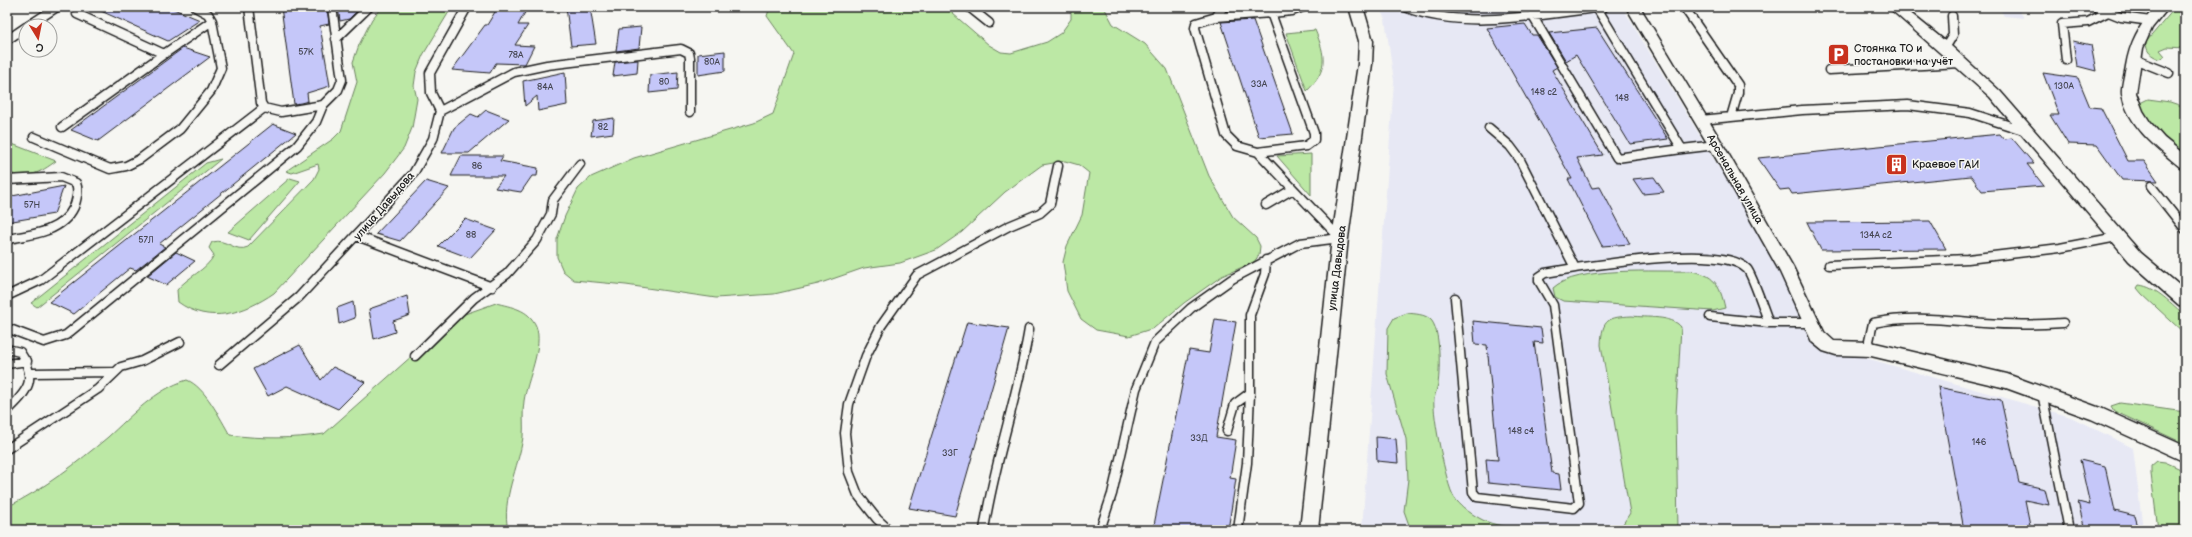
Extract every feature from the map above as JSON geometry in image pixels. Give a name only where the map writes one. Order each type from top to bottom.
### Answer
[{"type":"street","name":"улица Давыдова","points":[[1309,530],[1340,238],[1365,64],[1366,42],[1356,7]]},
{"type":"street","name":"Арсенальная улица","points":[[1633,7],[1716,145],[1787,271],[1818,337],[1829,346],[1836,348],[1871,349]]},
{"type":"street","points":[[1895,7],[1946,48],[1996,94],[2117,236],[2154,275],[2185,300]]},
{"type":"street","points":[[2161,7],[2146,26],[2136,48],[2130,93],[2136,112],[2144,126],[2185,163]]},
{"type":"street","points":[[1871,349],[1976,373],[2042,393],[2097,414],[2185,454]]},
{"type":"lane","points":[[40,18],[57,7]]},
{"type":"lane","points":[[34,137],[110,169],[126,166],[140,159],[180,129],[211,91],[217,81],[221,68],[212,21],[208,14],[195,7]]},
{"type":"lane","points":[[249,7],[261,103],[264,108],[281,112],[323,105]]},
{"type":"lane","points":[[7,328],[44,342],[72,330],[297,146],[316,122],[323,105],[338,90],[342,80],[332,7]]},
{"type":"lane","points":[[336,39],[369,7]]},
{"type":"lane","points":[[466,7],[430,73],[428,85],[431,97],[440,111],[492,83],[522,70],[547,65],[680,49],[689,53],[690,58],[690,112]]},
{"type":"lane","points":[[969,7],[989,23]]},
{"type":"lane","points":[[1216,17],[1223,7]]},
{"type":"lane","points":[[1271,13],[1314,137],[1311,143],[1306,146],[1258,152],[1237,146],[1226,135],[1195,28],[1196,23],[1216,17],[1292,11],[1304,7]]},
{"type":"lane","points":[[1405,7],[1425,15],[1492,18],[1601,7],[1682,149]]},
{"type":"lane","points":[[1684,7],[1738,85],[1738,93],[1731,116]]},
{"type":"lane","points":[[2096,7],[2122,18],[2150,21]]},
{"type":"lane","points":[[2066,60],[2062,24],[2088,22],[2105,10]]},
{"type":"lane","points":[[77,14],[164,54]]},
{"type":"lane","points":[[1532,15],[1617,158],[1716,145]]},
{"type":"lane","points":[[1946,48],[1952,35],[1952,16]]},
{"type":"lane","points":[[62,127],[212,21]]},
{"type":"lane","points":[[7,40],[18,33]]},
{"type":"lane","points":[[2134,59],[2169,73]]},
{"type":"lane","points":[[1829,70],[1961,63]]},
{"type":"lane","points":[[1701,120],[1731,116],[1908,105],[1970,114],[2027,131]]},
{"type":"lane","points":[[7,296],[41,280],[264,108]]},
{"type":"lane","name":"улица Давыдова","points":[[219,365],[299,297],[358,236],[413,174],[433,139],[440,111]]},
{"type":"lane","points":[[1489,128],[1510,146],[1519,158],[1575,268]]},
{"type":"lane","points":[[1258,152],[1340,238]]},
{"type":"lane","points":[[415,356],[474,298],[492,287],[507,274],[537,240],[551,214],[553,200],[580,164]]},
{"type":"lane","points":[[889,530],[877,519],[858,495],[849,472],[845,433],[849,404],[866,356],[881,326],[917,275],[1009,226],[1040,213],[1050,204],[1058,166]]},
{"type":"lane","points":[[7,180],[61,177],[76,183],[79,192],[73,211],[60,224],[42,233],[7,239]]},
{"type":"lane","points":[[2151,186],[2185,230]]},
{"type":"lane","points":[[1266,205],[1293,189]]},
{"type":"lane","points":[[358,236],[492,287]]},
{"type":"lane","points":[[1829,264],[1968,259],[2060,248],[2117,236]]},
{"type":"lane","points":[[1100,530],[1112,494],[1136,389],[1154,342],[1191,308],[1232,279],[1300,243],[1340,238]]},
{"type":"lane","points":[[1455,298],[1473,492],[1477,497],[1574,508],[1579,503],[1553,306],[1539,281],[1539,276],[1545,273],[1575,268],[1676,257],[1718,257],[1741,264],[1747,269],[1769,323]]},
{"type":"lane","points":[[1238,530],[1247,462],[1250,393],[1250,314],[1265,274],[1266,260]]},
{"type":"lane","points":[[1710,317],[1769,323],[1812,323]]},
{"type":"lane","points":[[1871,349],[1869,341],[1873,323],[1883,320],[1931,318],[2020,326],[2063,323]]},
{"type":"lane","points":[[984,530],[987,505],[1025,360],[1029,329]]},
{"type":"lane","points":[[7,449],[98,389],[114,372],[180,342]]},
{"type":"lane","points":[[7,349],[20,352],[27,361],[32,372],[28,386],[18,401],[7,411]]},
{"type":"lane","points":[[7,364],[27,361]]},
{"type":"lane","points":[[32,372],[68,374],[94,370],[114,372]]},
{"type":"lane","points":[[1227,431],[1235,404],[1250,393]]},
{"type":"lane","points":[[2042,393],[2070,530]]},
{"type":"shaded area","points":[[1379,7],[1622,7],[1828,347],[2071,417],[2133,448],[2143,530],[1362,530],[1394,81],[1385,19]]},
{"type":"shaded area","points":[[1999,7],[2017,7],[2024,18],[2004,16]]},
{"type":"green space","points":[[382,7],[452,7],[423,55],[416,72],[414,86],[417,99],[412,128],[404,148],[385,173],[274,293],[251,306],[227,314],[214,315],[202,313],[190,309],[178,302],[177,290],[181,285],[207,265],[214,255],[209,248],[212,242],[222,242],[239,248],[248,247],[314,179],[319,169],[318,164],[292,173],[286,171],[333,139],[341,131],[357,82],[353,62],[359,45],[372,19]]},
{"type":"green space","points":[[770,7],[945,7],[989,45],[1001,52],[1011,53],[1047,42],[1061,33],[1071,19],[1071,7],[1104,7],[1113,24],[1145,44],[1167,69],[1209,176],[1233,217],[1256,238],[1260,246],[1259,255],[1254,262],[1222,276],[1184,303],[1154,328],[1129,336],[1096,330],[1081,319],[1067,291],[1063,262],[1067,246],[1082,215],[1089,173],[1079,165],[1065,161],[1042,165],[1005,192],[962,232],[936,250],[900,263],[864,268],[818,284],[774,294],[716,298],[626,285],[574,280],[563,271],[557,257],[557,239],[565,216],[578,189],[591,177],[634,158],[754,123],[773,114],[794,54],[767,16]]},
{"type":"green space","points":[[2185,7],[2185,48],[2167,47],[2160,50],[2165,56],[2160,59],[2148,51],[2146,42],[2174,9]]},
{"type":"green space","points":[[1315,30],[1323,55],[1323,62],[1319,76],[1307,91],[1286,33]]},
{"type":"green space","points":[[2148,99],[2170,102],[2185,107],[2185,158],[2158,134],[2146,120],[2138,104]]},
{"type":"green space","points":[[7,142],[56,161],[39,172],[33,174],[21,175],[7,172]]},
{"type":"green space","points":[[1311,154],[1311,195],[1277,156]]},
{"type":"green space","points":[[221,159],[37,307],[31,303],[206,163]]},
{"type":"green space","points":[[290,178],[300,181],[249,240],[228,232]]},
{"type":"green space","points":[[1690,271],[1705,275],[1715,282],[1721,293],[1725,308],[1713,311],[1563,301],[1555,297],[1553,288],[1564,281],[1579,276],[1598,273]]},
{"type":"green space","points":[[2139,285],[2152,289],[2185,315],[2185,334],[2142,294],[2137,288]]},
{"type":"green space","points":[[496,303],[524,312],[533,320],[538,334],[537,353],[524,401],[523,437],[511,483],[507,507],[506,518],[508,530],[7,530],[7,507],[21,500],[60,475],[108,437],[154,396],[176,384],[187,380],[200,389],[212,404],[230,435],[277,438],[324,434],[431,339],[462,315]]},
{"type":"green space","points":[[1407,313],[1419,314],[1428,317],[1434,324],[1436,331],[1439,350],[1439,370],[1438,384],[1434,399],[1435,419],[1447,479],[1454,497],[1469,512],[1487,522],[1507,527],[1560,530],[1414,530],[1409,525],[1404,511],[1408,479],[1406,439],[1387,374],[1388,328],[1394,318]]},
{"type":"green space","points":[[1632,316],[1672,320],[1681,327],[1676,415],[1678,530],[1603,530],[1621,527],[1630,513],[1601,345],[1602,336],[1605,325],[1608,321],[1617,317]]},
{"type":"green space","points":[[2120,403],[2185,412],[2185,444],[2114,411],[2111,406]]},
{"type":"green space","points":[[2157,461],[2165,462],[2185,471],[2185,530],[2158,530],[2151,474],[2151,466]]},
{"type":"building","points":[[92,7],[169,7],[200,20],[168,41]]},
{"type":"building","points":[[281,7],[327,7],[329,24],[320,26],[330,86],[307,93],[308,101],[301,103],[294,104]]},
{"type":"building","points":[[338,7],[361,7],[349,19],[340,21]]},
{"type":"building","points":[[498,7],[528,7],[518,25],[528,25],[515,45],[534,46],[525,64],[496,63],[490,73],[452,70],[485,25],[487,25]]},
{"type":"building","points":[[566,7],[590,7],[596,44],[571,46]]},
{"type":"building","points":[[1253,20],[1293,134],[1259,137],[1221,22]]},
{"type":"building","points":[[1525,24],[1532,35],[1537,35],[1557,67],[1552,70],[1603,155],[1577,158],[1592,188],[1600,187],[1630,244],[1602,246],[1568,179],[1572,179],[1487,28]]},
{"type":"building","points":[[641,27],[639,48],[616,51],[619,29]]},
{"type":"building","points":[[1597,28],[1668,139],[1630,144],[1576,55],[1566,61],[1549,33]]},
{"type":"building","points":[[2073,41],[2091,45],[2096,71],[2077,66]]},
{"type":"building","points":[[183,48],[210,57],[98,141],[71,130]]},
{"type":"building","points":[[725,51],[725,71],[698,75],[698,54]]},
{"type":"building","points":[[638,60],[637,73],[613,76],[615,62]]},
{"type":"building","points":[[565,72],[567,105],[538,111],[537,96],[525,106],[523,81]]},
{"type":"building","points":[[678,72],[677,90],[649,93],[650,75]]},
{"type":"building","points":[[2043,73],[2078,78],[2090,107],[2101,108],[2128,161],[2144,161],[2158,181],[2122,180],[2097,145],[2068,144],[2050,115],[2059,115]]},
{"type":"building","points":[[486,110],[509,119],[469,153],[442,153],[454,128],[471,114],[478,117]]},
{"type":"building","points":[[614,118],[613,133],[591,136],[593,121]]},
{"type":"building","points":[[273,124],[296,133],[159,244],[165,247],[136,270],[130,268],[74,314],[49,302]]},
{"type":"building","name":"Краевое ГАИ","points":[[2000,134],[2004,139],[2012,138],[2034,164],[2027,164],[2044,186],[1982,191],[1971,176],[1792,194],[1789,189],[1780,190],[1758,158]]},
{"type":"building","points":[[461,156],[503,156],[500,161],[538,168],[537,176],[532,176],[521,192],[495,188],[504,176],[451,176]]},
{"type":"building","points":[[1654,177],[1664,192],[1643,194],[1633,179]]},
{"type":"building","points":[[426,181],[449,188],[400,241],[376,234]]},
{"type":"building","points":[[64,186],[54,214],[7,222],[7,197]]},
{"type":"building","points":[[465,219],[496,230],[470,258],[438,246]]},
{"type":"building","points":[[1930,221],[1946,249],[1821,250],[1807,222]]},
{"type":"building","points":[[176,252],[195,261],[166,285],[147,276]]},
{"type":"building","points":[[407,296],[410,315],[393,321],[395,332],[374,339],[369,309]]},
{"type":"building","points":[[353,302],[355,318],[339,324],[337,308]]},
{"type":"building","points":[[1215,319],[1236,322],[1216,437],[1236,440],[1230,478],[1236,479],[1228,530],[1153,530],[1189,350],[1209,353]]},
{"type":"building","points":[[1473,321],[1541,328],[1543,343],[1534,342],[1552,473],[1559,474],[1561,490],[1488,483],[1486,459],[1498,460],[1487,345],[1475,344]]},
{"type":"building","points":[[967,322],[1009,328],[955,516],[909,508]]},
{"type":"building","points":[[300,345],[321,380],[333,367],[365,382],[338,409],[287,386],[268,396],[253,369]]},
{"type":"building","points":[[1938,387],[2001,400],[2019,483],[2045,489],[2049,505],[2025,500],[2031,530],[1964,530]]},
{"type":"building","points":[[1376,437],[1396,439],[1398,463],[1377,461]]},
{"type":"building","points":[[2080,460],[2105,466],[2115,511],[2135,516],[2139,530],[2085,530],[2078,502],[2090,505]]},
{"type":"place","name":"Стоянка ТО и постановки на учёт","points":[[1839,54]]},
{"type":"place","name":"Краевое ГАИ","points":[[1897,164]]}]
